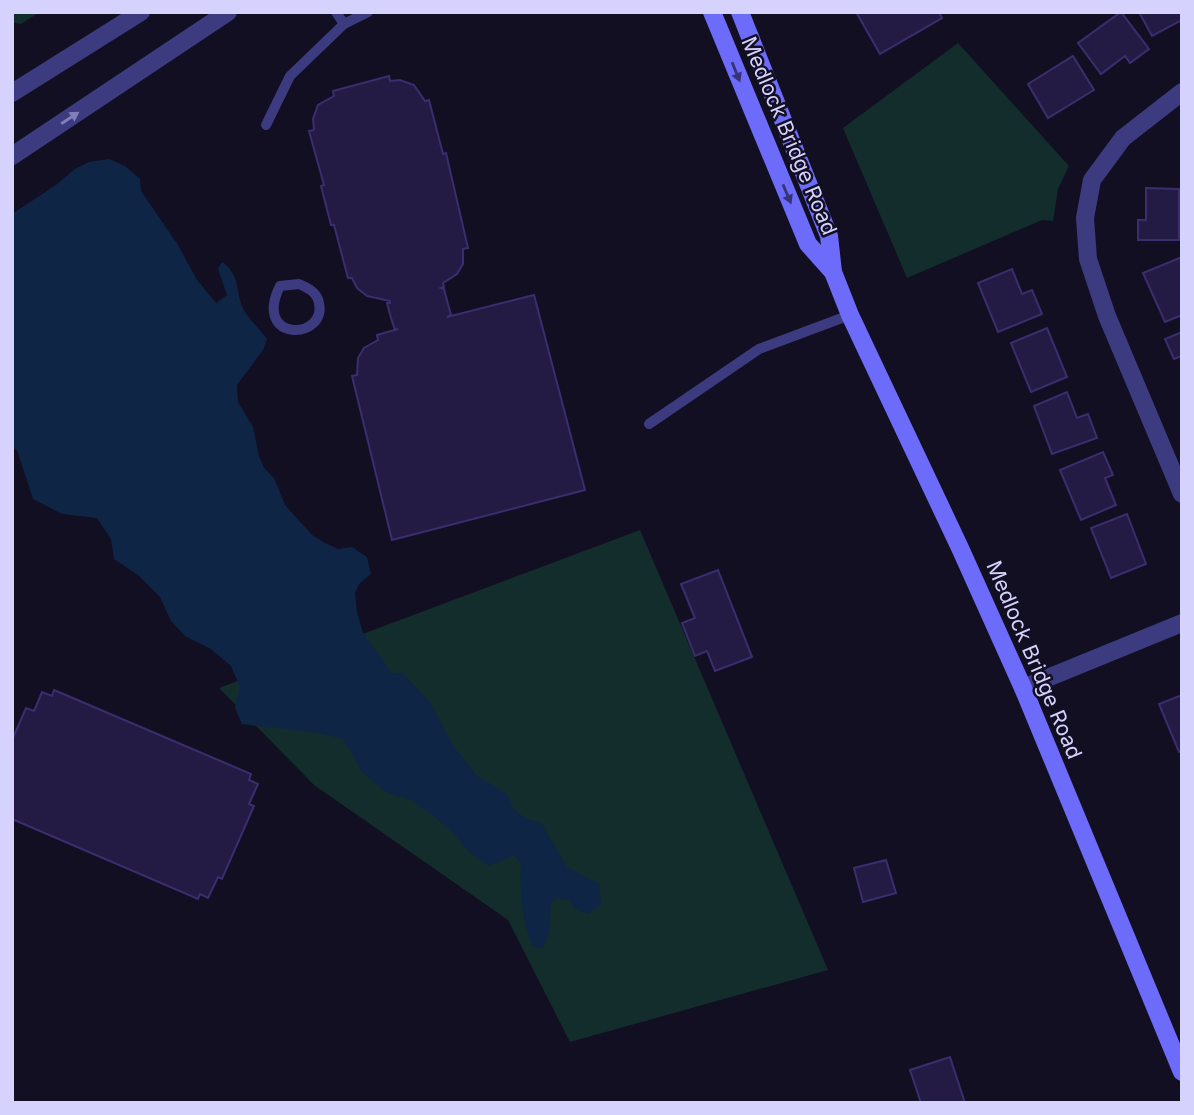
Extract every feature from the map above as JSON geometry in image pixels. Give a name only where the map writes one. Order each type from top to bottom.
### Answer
[{"type":"main road","name":"Medlock Bridge Road","points":[[712,12],[808,244],[833,272]]},
{"type":"main road","name":"Medlock Bridge Road","points":[[740,12],[829,236],[833,272],[850,315],[1023,688],[1182,1072]]},
{"type":"street","points":[[12,93],[141,12]]},
{"type":"street","points":[[12,156],[228,12]]},
{"type":"street","points":[[1182,92],[1123,138],[1092,180],[1085,218],[1088,259],[1108,316],[1182,494]]},
{"type":"street","points":[[1023,688],[1182,623]]},
{"type":"lane","points":[[336,12],[344,24]]},
{"type":"lane","points":[[266,125],[290,76],[344,24],[368,12]]},
{"type":"lane","points":[[299,284],[315,294],[319,311],[310,326],[301,331],[292,331],[277,321],[273,304],[280,286],[299,284]]},
{"type":"lane","points":[[649,424],[760,348],[850,315]]},
{"type":"green space","points":[[12,12],[40,12],[21,24],[12,22]]},
{"type":"green space","points":[[958,43],[1069,166],[1058,189],[1053,221],[1042,220],[907,278],[843,128]]},
{"type":"green space","points":[[640,530],[828,970],[570,1042],[508,920],[314,785],[219,688]]},
{"type":"water","points":[[109,159],[125,166],[140,179],[141,191],[178,245],[197,280],[216,303],[227,295],[218,269],[222,262],[233,273],[245,312],[267,339],[263,350],[237,385],[238,402],[253,427],[264,468],[274,478],[285,505],[312,535],[338,549],[352,547],[367,557],[371,574],[359,584],[355,593],[363,633],[392,673],[402,673],[430,702],[454,747],[476,775],[507,794],[514,810],[527,819],[541,823],[567,867],[599,884],[601,904],[588,914],[575,909],[569,900],[558,898],[551,902],[549,932],[543,949],[532,946],[522,906],[521,864],[514,855],[489,866],[469,852],[451,830],[432,815],[411,800],[386,792],[362,772],[343,739],[319,733],[242,724],[235,708],[240,687],[231,666],[211,649],[185,636],[171,621],[160,597],[138,575],[114,559],[111,539],[97,518],[62,514],[33,499],[17,450],[12,447],[12,214],[75,169],[89,162]]},
{"type":"building","points":[[856,12],[939,12],[942,18],[880,54]]},
{"type":"building","points":[[1121,12],[1149,49],[1130,63],[1125,56],[1101,74],[1078,43]]},
{"type":"building","points":[[1139,12],[1182,12],[1182,20],[1152,36]]},
{"type":"building","points":[[1073,56],[1094,90],[1048,118],[1028,84]]},
{"type":"building","points":[[389,76],[390,81],[400,80],[414,85],[425,101],[429,100],[443,154],[446,153],[468,248],[463,249],[463,264],[457,274],[443,283],[444,287],[441,288],[444,289],[451,315],[447,317],[534,295],[585,490],[392,540],[352,376],[357,375],[358,358],[364,348],[378,340],[377,335],[395,330],[387,303],[390,301],[367,296],[357,288],[352,278],[348,278],[334,225],[331,225],[321,186],[324,185],[309,131],[314,130],[313,119],[318,105],[334,96],[333,91]]},
{"type":"building","points":[[1146,188],[1179,189],[1179,240],[1138,240],[1138,220],[1146,220]]},
{"type":"building","points":[[1182,257],[1182,315],[1165,322],[1143,273]]},
{"type":"building","points":[[1012,269],[1022,294],[1032,290],[1042,314],[998,332],[978,283]]},
{"type":"building","points":[[1047,328],[1067,377],[1031,392],[1011,343]]},
{"type":"building","points":[[1182,332],[1182,356],[1174,359],[1165,339]]},
{"type":"building","points":[[1067,392],[1077,418],[1088,414],[1097,438],[1052,454],[1034,406]]},
{"type":"building","points":[[1103,452],[1113,475],[1105,478],[1116,505],[1081,520],[1060,470]]},
{"type":"building","points":[[1127,514],[1146,564],[1111,578],[1091,528]]},
{"type":"building","points":[[718,570],[752,657],[715,671],[707,651],[695,656],[682,623],[695,618],[681,584]]},
{"type":"building","points":[[54,690],[251,774],[249,780],[258,784],[249,804],[254,806],[222,879],[218,877],[208,898],[200,894],[198,899],[12,819],[12,740],[26,708],[34,711],[42,692],[52,696]]},
{"type":"building","points":[[1182,695],[1182,751],[1179,752],[1159,704]]},
{"type":"building","points":[[886,860],[896,893],[863,902],[854,868]]},
{"type":"building","points":[[950,1057],[965,1103],[921,1103],[910,1070]]}]
